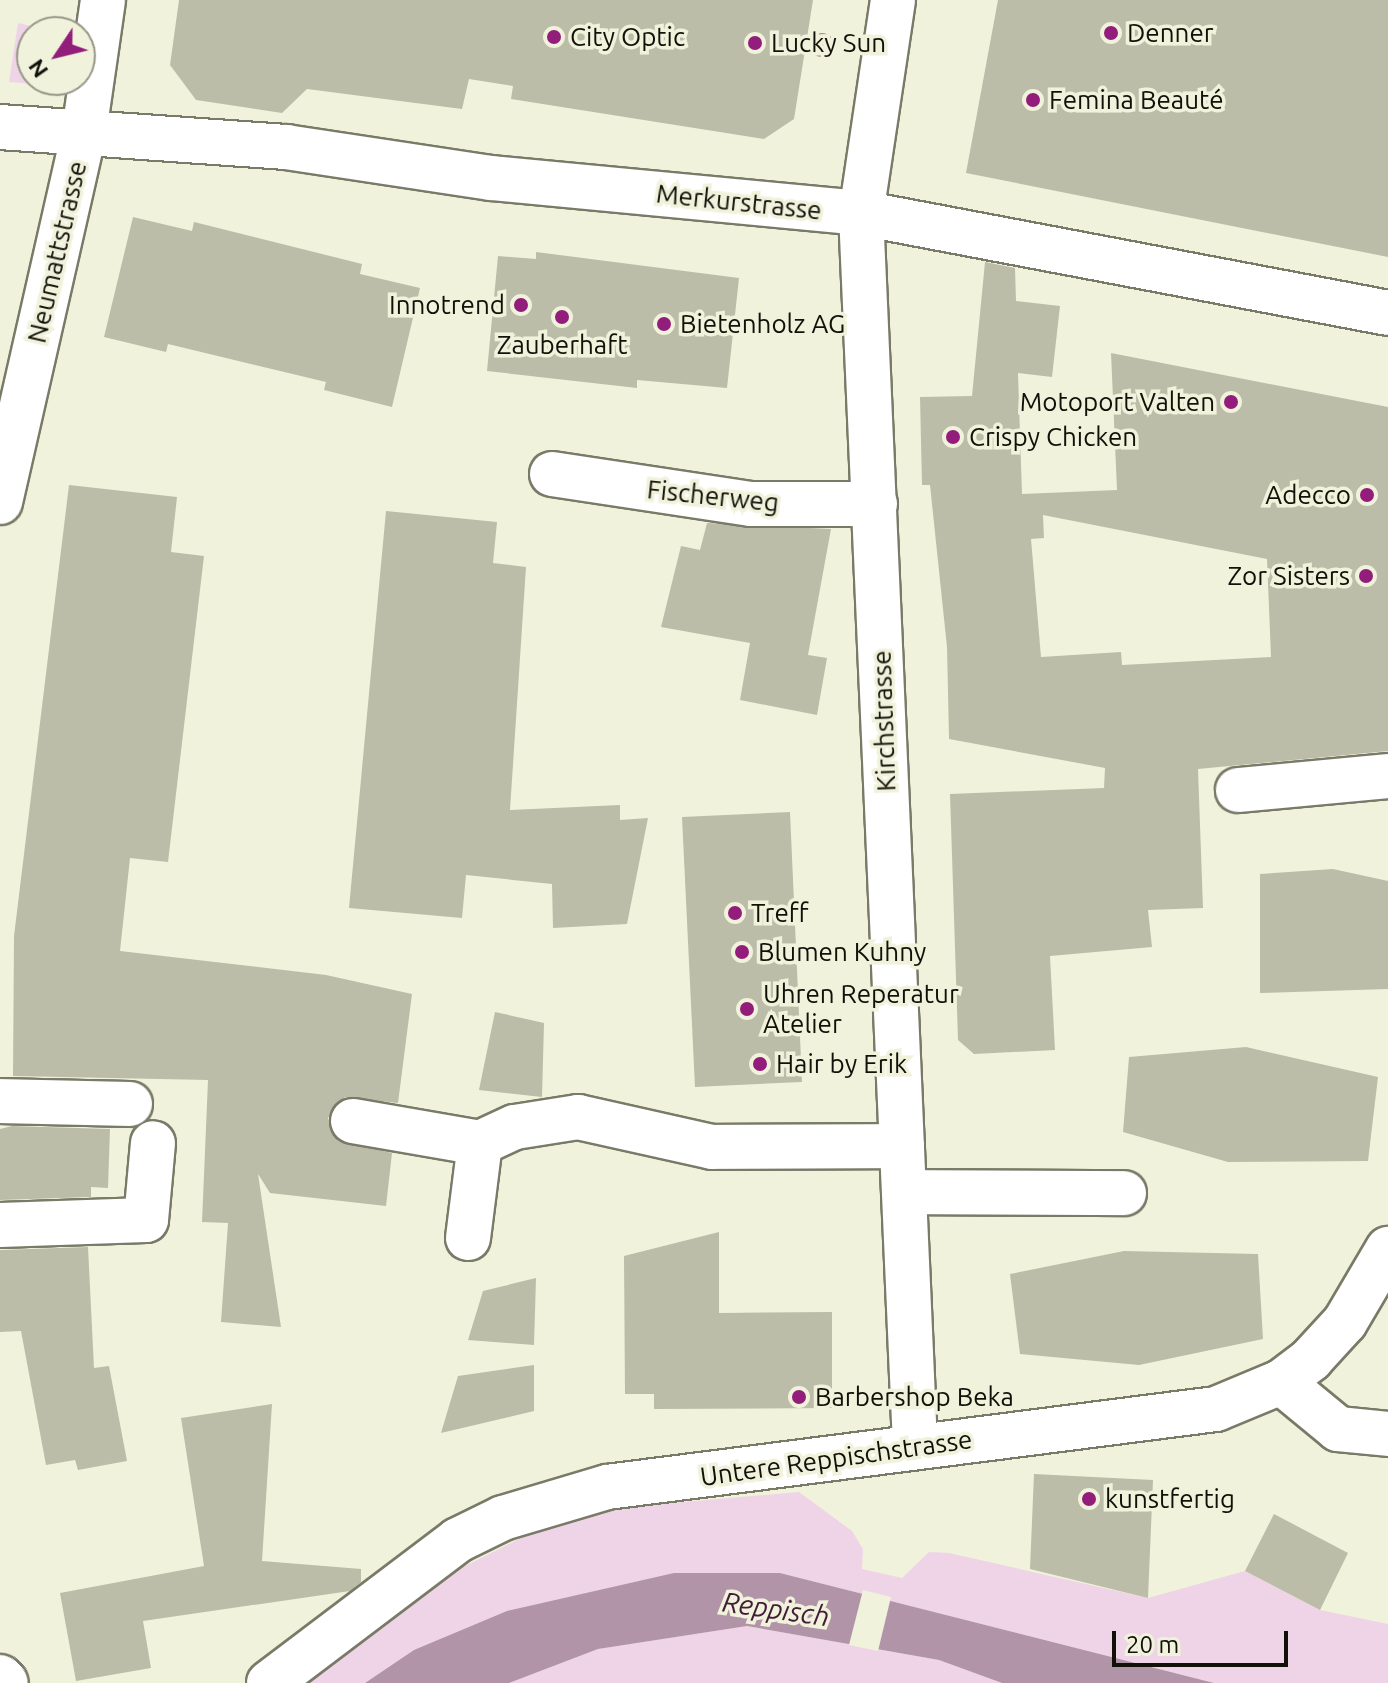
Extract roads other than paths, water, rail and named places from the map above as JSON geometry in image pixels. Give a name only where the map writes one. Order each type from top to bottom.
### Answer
[{"type":"street","name":"Neumattstrasse","points":[[0,502],[84,132],[103,0]]},
{"type":"street","name":"Kirchstrasse","points":[[893,0],[861,213],[915,1445]]},
{"type":"street","name":"Merkurstrasse","points":[[0,127],[286,147],[491,178],[861,213],[1388,313]]},
{"type":"street","name":"Fischerweg","points":[[552,474],[751,504],[875,504]]},
{"type":"street","points":[[1238,790],[1388,776]]},
{"type":"street","points":[[0,1101],[130,1104]]},
{"type":"street","points":[[353,1121],[480,1143],[515,1127],[578,1117],[712,1147],[902,1146]]},
{"type":"street","points":[[0,1225],[146,1220],[153,1143]]},
{"type":"street","points":[[468,1238],[480,1143]]},
{"type":"street","points":[[904,1192],[1124,1193]]},
{"type":"street","name":"Untere Reppischstrasse","points":[[269,1683],[419,1567],[503,1518],[607,1487],[915,1445],[1168,1418],[1216,1409],[1281,1382],[1345,1322],[1388,1249]]},
{"type":"street","points":[[1281,1382],[1338,1429],[1388,1434]]},
{"type":"street","points":[[0,1677],[6,1683]]},
{"type":"water","name":"Reppisch","points":[[674,1573],[780,1573],[1214,1683],[1002,1683],[939,1660],[747,1626],[598,1649],[509,1683],[365,1683],[414,1650],[507,1611]]},
{"type":"place","name":"Denner","points":[[1111,33]]},
{"type":"place","name":"City Optic","points":[[554,37]]},
{"type":"place","name":"Lucky Sun","points":[[755,43]]},
{"type":"place","name":"Femina Beauté","points":[[1033,100]]},
{"type":"place","name":"Innotrend","points":[[521,305]]},
{"type":"place","name":"Zauberhaft","points":[[562,317]]},
{"type":"place","name":"Bietenholz AG","points":[[664,324]]},
{"type":"place","name":"Motoport Valten","points":[[1231,402]]},
{"type":"place","name":"Crispy Chicken","points":[[953,437]]},
{"type":"place","name":"Adecco","points":[[1367,495]]},
{"type":"place","name":"Zor Sisters","points":[[1366,576]]},
{"type":"place","name":"Treff","points":[[735,913]]},
{"type":"place","name":"Blumen Kuhny","points":[[742,952]]},
{"type":"place","name":"Uhren Reperatur Atelier","points":[[747,1009]]},
{"type":"place","name":"Hair by Erik","points":[[760,1064]]},
{"type":"place","name":"Barbershop Beka","points":[[799,1397]]},
{"type":"place","name":"kunstfertig","points":[[1089,1499]]}]
